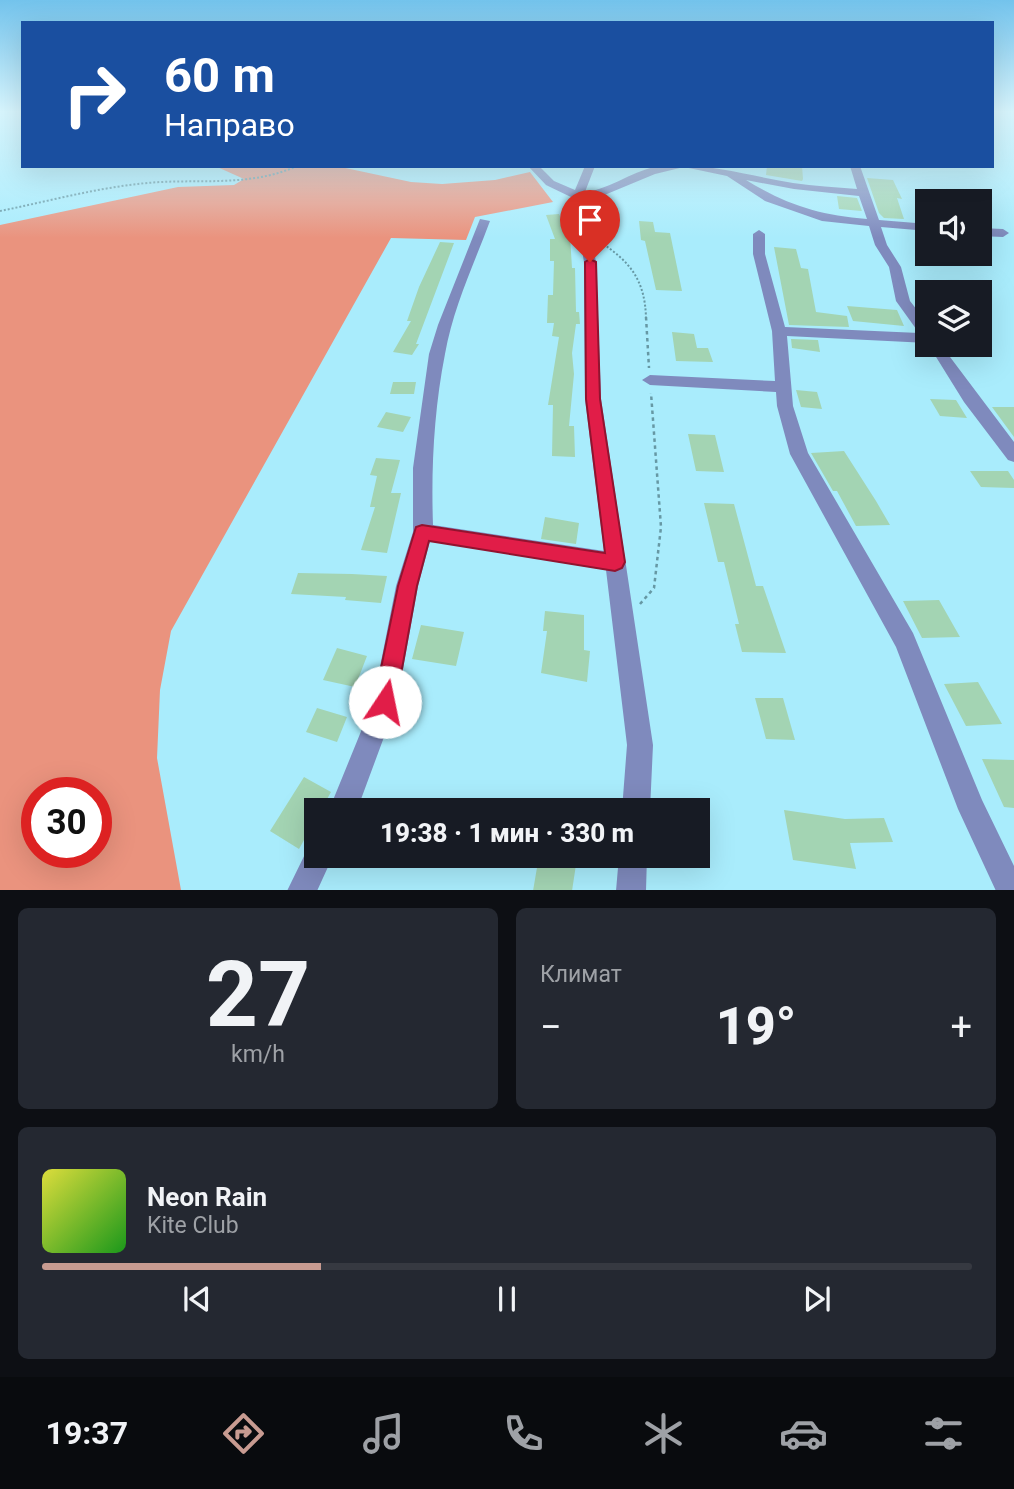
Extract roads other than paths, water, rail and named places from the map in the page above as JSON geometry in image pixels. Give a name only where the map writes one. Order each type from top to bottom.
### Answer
[{"type":"street","points":[[535,168],[550,183],[578,196],[598,194],[652,171],[669,168]]},
{"type":"street","points":[[589,168],[578,196],[590,262],[593,399],[640,745],[637,798]]},
{"type":"street","points":[[698,168],[794,186],[863,193]]},
{"type":"street","points":[[856,168],[881,245],[895,267],[903,301],[915,318]]},
{"type":"street","points":[[730,174],[769,198],[826,219],[915,227]]},
{"type":"street","points":[[348,798],[385,702],[407,586],[422,532],[422,468],[437,354],[445,325],[484,221]]},
{"type":"street","points":[[992,233],[1003,233]]},
{"type":"street","points":[[759,234],[759,254],[779,331],[785,406],[799,454],[905,641],[967,797],[1011,890]]},
{"type":"street","points":[[779,331],[915,336]]},
{"type":"street","points":[[942,357],[1014,456]]},
{"type":"street","points":[[650,380],[785,387]]},
{"type":"street","points":[[422,532],[615,562]]},
{"type":"street","points":[[302,890],[313,868]]},
{"type":"street","points":[[631,890],[632,868]]}]
